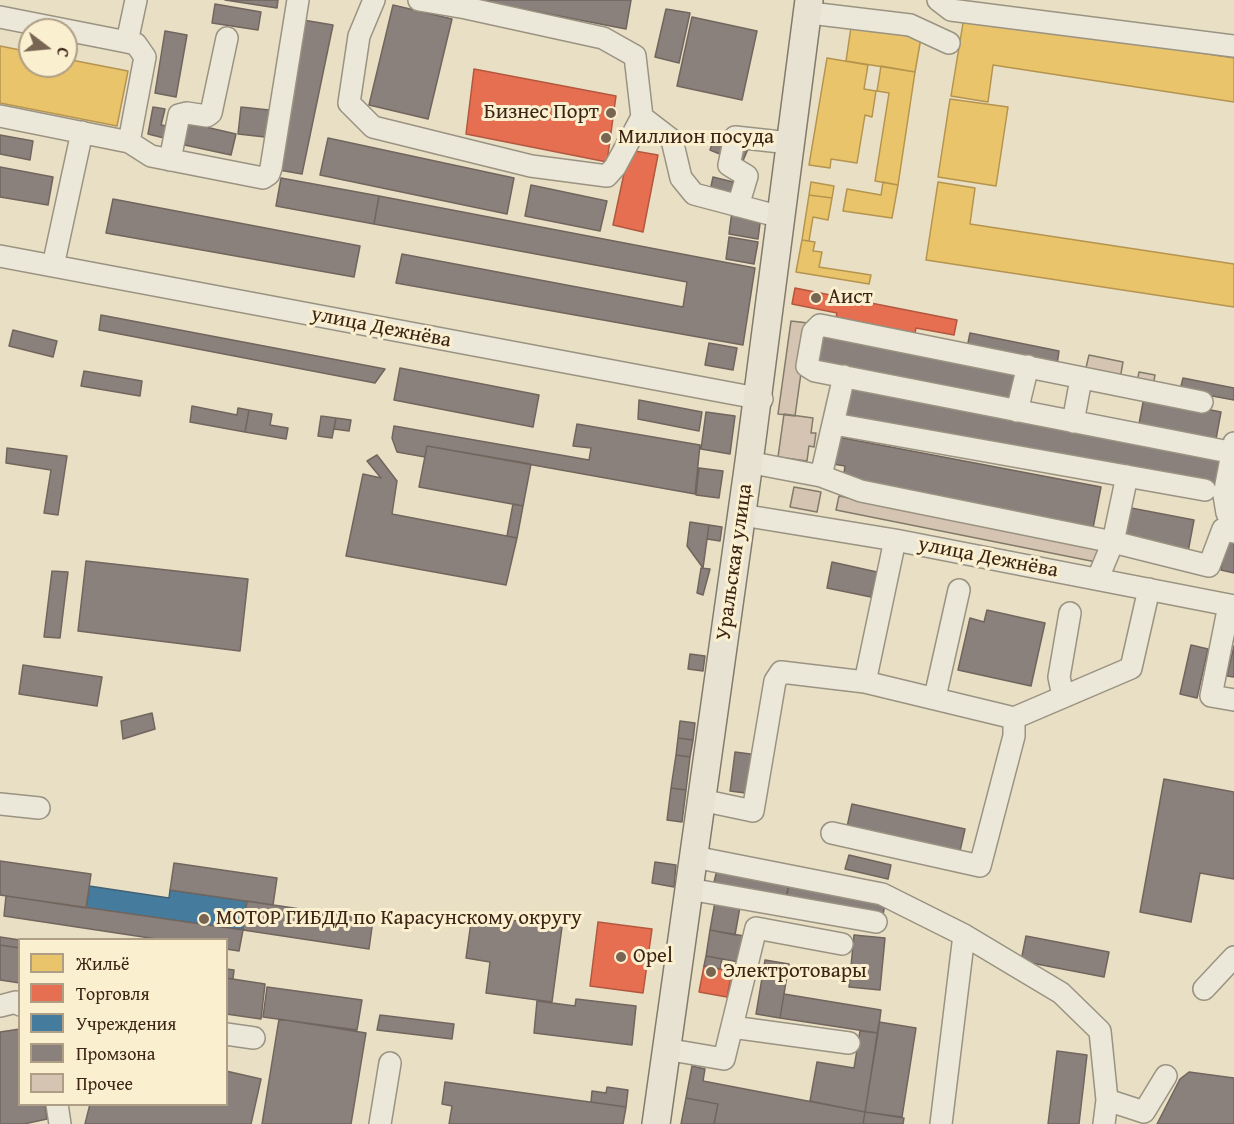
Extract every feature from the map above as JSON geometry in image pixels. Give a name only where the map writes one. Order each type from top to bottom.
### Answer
[{"type":"main road","name":"Уральская улица","points":[[744,515],[753,463],[790,143],[810,4]]},
{"type":"main road","name":"Уральская улица","points":[[656,1124],[739,552],[810,4]]},
{"type":"main road","name":"Уральская улица","points":[[662,1124],[668,1050]]},
{"type":"street","points":[[127,42],[136,0]]},
{"type":"street","points":[[0,116],[82,132],[105,130],[129,142],[145,155],[257,177],[269,174],[298,0]]},
{"type":"street","points":[[374,0],[359,36],[349,103],[374,127],[531,166],[607,176],[615,167],[642,117],[635,56],[603,38],[419,0]]},
{"type":"street","points":[[938,0],[951,10],[1234,46]]},
{"type":"street","points":[[810,4],[910,25],[949,43]]},
{"type":"street","points":[[0,17],[18,21]]},
{"type":"street","points":[[78,32],[136,44],[145,57],[129,142]]},
{"type":"street","points":[[170,160],[179,115],[187,113],[207,116],[211,113],[227,38]]},
{"type":"street","points":[[642,117],[672,140],[681,178],[694,194],[781,217]]},
{"type":"street","points":[[54,266],[82,132]]},
{"type":"street","points":[[738,206],[747,176],[729,165],[735,137],[790,143]]},
{"type":"street","name":"улица Дежнёва","points":[[0,256],[760,399]]},
{"type":"street","points":[[753,463],[820,476],[861,491],[1113,542],[1209,566],[1230,521],[1224,495],[1233,450],[1073,422],[814,371],[807,366],[813,332],[820,325],[1202,402]]},
{"type":"street","points":[[1017,411],[1028,366]]},
{"type":"street","points":[[820,476],[844,376]]},
{"type":"street","points":[[1073,422],[1081,379]]},
{"type":"street","points":[[834,424],[1205,490]]},
{"type":"street","points":[[1098,578],[1113,542],[1127,476]]},
{"type":"street","name":"улица Дежнёва","points":[[744,515],[895,540],[1231,605]]},
{"type":"street","points":[[865,682],[895,540]]},
{"type":"street","points":[[703,801],[753,811],[775,681],[781,672],[865,682],[935,697],[1014,718],[1131,668],[1149,589]]},
{"type":"street","points":[[935,697],[959,590]]},
{"type":"street","points":[[1231,605],[1211,696],[1234,700]]},
{"type":"street","points":[[1063,696],[1059,677],[1070,613]]},
{"type":"street","points":[[832,833],[980,866],[1014,736],[1014,718]]},
{"type":"street","points":[[0,804],[39,808]]},
{"type":"street","points":[[696,858],[882,894],[964,934],[1061,993],[1100,1031],[1107,1100],[1104,1124]]},
{"type":"street","points":[[691,890],[876,922]]},
{"type":"street","points":[[668,1050],[724,1059],[756,928],[842,944]]},
{"type":"street","points":[[941,1124],[964,934]]},
{"type":"street","points":[[1204,989],[1234,957]]},
{"type":"street","points":[[0,1006],[18,1004]]},
{"type":"street","points":[[732,1027],[849,1043]]},
{"type":"street","points":[[228,1034],[254,1038]]},
{"type":"street","points":[[380,1124],[390,1063]]},
{"type":"street","points":[[1107,1100],[1143,1118],[1166,1076]]},
{"type":"street","points":[[57,1106],[60,1124]]},
{"type":"building: Жильё","points":[[964,17],[1234,58],[1234,102],[993,65],[988,102],[951,96]]},
{"type":"building: Жильё","points":[[851,27],[921,38],[915,72],[846,61]]},
{"type":"building: Жильё","points":[[0,46],[18,50],[18,78],[78,78],[78,61],[128,71],[117,126],[0,103]]},
{"type":"building: Жильё","points":[[827,58],[868,65],[864,89],[876,91],[872,117],[865,115],[857,163],[831,159],[830,168],[809,165]]},
{"type":"building: Жильё","points":[[881,66],[915,72],[898,185],[875,181],[889,93],[877,91]]},
{"type":"building: Жильё","points":[[950,99],[1008,107],[996,186],[938,177]]},
{"type":"building: Жильё","points":[[811,182],[834,186],[832,198],[809,195]]},
{"type":"building: Жильё","points":[[883,182],[898,185],[892,218],[843,211],[847,189],[881,195]]},
{"type":"building: Жильё","points":[[938,182],[975,188],[970,224],[1234,264],[1234,307],[926,260]]},
{"type":"building: Жильё","points":[[809,195],[832,198],[828,220],[813,217],[809,241],[802,240]]},
{"type":"building: Жильё","points":[[802,240],[815,242],[813,251],[822,252],[819,267],[871,275],[869,284],[796,272]]},
{"type":"building: Торговля","points":[[474,69],[616,96],[607,162],[466,134]]},
{"type":"building: Торговля","points":[[629,150],[658,155],[643,232],[613,225]]},
{"type":"building: Торговля","points":[[795,288],[957,320],[954,335],[916,328],[915,333],[836,317],[837,313],[792,304]]},
{"type":"building: Торговля","name":"Opel","points":[[598,922],[652,929],[643,993],[590,986]]},
{"type":"building: Торговля","points":[[704,966],[732,971],[727,997],[699,992]]},
{"type":"building: Учреждения","name":"МОТОР ГИБДД по Карасунскому округу","points":[[89,886],[169,898],[170,890],[247,901],[243,930],[86,908]]},
{"type":"building: Промзона","points":[[225,0],[278,0],[277,8]]},
{"type":"building: Промзона","points":[[477,0],[631,0],[626,29]]},
{"type":"building: Промзона","points":[[215,4],[261,12],[258,30],[212,23]]},
{"type":"building: Промзона","points":[[393,5],[452,19],[428,119],[369,105]]},
{"type":"building: Промзона","points":[[666,9],[690,13],[679,63],[655,57]]},
{"type":"building: Промзона","points":[[692,17],[757,31],[742,100],[677,86]]},
{"type":"building: Промзона","points":[[303,20],[333,25],[302,174],[273,169]]},
{"type":"building: Промзона","points":[[165,31],[187,35],[176,97],[155,93]]},
{"type":"building: Промзона","points":[[153,107],[165,109],[161,125],[167,126],[164,138],[148,134]]},
{"type":"building: Промзона","points":[[241,107],[269,110],[265,137],[238,134]]},
{"type":"building: Промзона","points":[[184,122],[236,134],[231,155],[180,144]]},
{"type":"building: Промзона","points":[[0,135],[33,141],[30,160],[0,154]]},
{"type":"building: Промзона","points":[[715,135],[748,149],[742,163],[710,150]]},
{"type":"building: Промзона","points":[[328,138],[514,178],[507,214],[320,175]]},
{"type":"building: Промзона","points":[[0,167],[53,177],[48,205],[0,197]]},
{"type":"building: Промзона","points":[[713,177],[733,182],[730,195],[710,191]]},
{"type":"building: Промзона","points":[[281,178],[379,196],[374,224],[276,206]]},
{"type":"building: Промзона","points":[[531,185],[607,201],[600,231],[525,216]]},
{"type":"building: Промзона","points":[[379,196],[755,268],[743,345],[396,283],[402,254],[683,307],[687,282],[374,224]]},
{"type":"building: Промзона","points":[[113,199],[360,246],[354,277],[106,233]]},
{"type":"building: Промзона","points":[[732,211],[761,216],[758,239],[729,234]]},
{"type":"building: Промзона","points":[[729,237],[758,242],[754,264],[726,259]]},
{"type":"building: Промзона","points":[[101,315],[385,369],[375,383],[99,330]]},
{"type":"building: Промзона","points":[[13,330],[57,341],[53,357],[9,346]]},
{"type":"building: Промзона","points":[[970,333],[1059,351],[1057,365],[967,348]]},
{"type":"building: Промзона","points":[[822,336],[1019,374],[1013,402],[816,364]]},
{"type":"building: Промзона","points":[[709,343],[737,348],[733,370],[705,365]]},
{"type":"building: Промзона","points":[[400,368],[539,395],[533,427],[394,400]]},
{"type":"building: Промзона","points":[[84,371],[142,381],[140,396],[81,386]]},
{"type":"building: Промзона","points":[[1183,378],[1234,388],[1234,400],[1180,390]]},
{"type":"building: Промзона","points":[[848,387],[1226,460],[1220,490],[842,417]]},
{"type":"building: Промзона","points":[[1144,397],[1221,412],[1216,439],[1139,424]]},
{"type":"building: Промзона","points":[[639,400],[702,412],[699,431],[638,419]]},
{"type":"building: Промзона","points":[[192,406],[237,415],[238,408],[249,410],[245,432],[190,422]]},
{"type":"building: Промзона","points":[[249,410],[272,414],[270,425],[288,428],[286,439],[245,432]]},
{"type":"building: Промзона","points":[[706,412],[735,416],[730,454],[701,449]]},
{"type":"building: Промзона","points":[[321,416],[336,418],[332,438],[318,436]]},
{"type":"building: Промзона","points":[[336,418],[351,420],[349,431],[334,429]]},
{"type":"building: Промзона","points":[[577,424],[700,445],[695,494],[427,446],[425,457],[397,452],[392,438],[394,426],[589,460],[591,448],[573,446]]},
{"type":"building: Промзона","points":[[838,437],[1101,487],[1093,528],[843,479],[845,466],[833,464]]},
{"type":"building: Промзона","points":[[427,446],[531,464],[523,506],[419,487]]},
{"type":"building: Промзона","points":[[7,448],[67,456],[58,515],[44,513],[51,470],[6,463]]},
{"type":"building: Промзона","points":[[377,455],[397,481],[392,514],[517,538],[506,585],[346,556],[363,474],[381,478],[367,461]]},
{"type":"building: Промзона","points":[[699,468],[723,471],[719,498],[696,495]]},
{"type":"building: Промзона","points":[[513,504],[523,506],[517,538],[507,536]]},
{"type":"building: Промзона","points":[[1126,507],[1194,520],[1188,552],[1120,539]]},
{"type":"building: Промзона","points":[[690,522],[709,525],[703,568],[687,546]]},
{"type":"building: Промзона","points":[[709,525],[722,527],[720,541],[707,539]]},
{"type":"building: Промзона","points":[[1226,542],[1234,543],[1234,573],[1221,570]]},
{"type":"building: Промзона","points":[[86,561],[248,579],[240,651],[78,631]]},
{"type":"building: Промзона","points":[[832,562],[877,572],[871,597],[827,588]]},
{"type":"building: Промзона","points":[[701,568],[710,569],[703,595],[697,593]]},
{"type":"building: Промзона","points":[[52,571],[68,572],[60,638],[44,637]]},
{"type":"building: Промзона","points":[[987,610],[1045,623],[1031,686],[958,670],[970,618],[984,622]]},
{"type":"building: Промзона","points":[[1191,645],[1208,649],[1197,698],[1180,694]]},
{"type":"building: Промзона","points":[[1234,646],[1234,677],[1227,676]]},
{"type":"building: Промзона","points":[[690,654],[705,656],[703,671],[688,669]]},
{"type":"building: Промзона","points":[[23,665],[102,677],[97,706],[19,694]]},
{"type":"building: Промзона","points":[[152,713],[155,729],[123,739],[121,721]]},
{"type":"building: Промзона","points":[[680,721],[695,723],[693,740],[678,738]]},
{"type":"building: Промзона","points":[[678,738],[693,740],[690,757],[676,755]]},
{"type":"building: Промзона","points":[[735,752],[758,755],[753,794],[730,791]]},
{"type":"building: Промзона","points":[[676,755],[690,757],[686,790],[671,788]]},
{"type":"building: Промзона","points":[[1164,779],[1234,792],[1234,879],[1200,873],[1191,922],[1140,912]]},
{"type":"building: Промзона","points":[[671,788],[686,790],[682,822],[667,820]]},
{"type":"building: Промзона","points":[[852,804],[965,829],[960,851],[847,827]]},
{"type":"building: Промзона","points":[[849,855],[891,865],[888,879],[845,869]]},
{"type":"building: Промзона","points":[[0,861],[91,874],[86,908],[0,895]]},
{"type":"building: Промзона","points":[[655,862],[676,865],[674,887],[652,883]]},
{"type":"building: Промзона","points":[[174,863],[277,878],[273,905],[170,890]]},
{"type":"building: Промзона","points":[[718,866],[790,881],[785,901],[713,886]]},
{"type":"building: Промзона","points":[[789,884],[885,903],[883,915],[787,896]]},
{"type":"building: Промзона","points":[[6,896],[243,930],[239,951],[228,949],[228,938],[150,938],[4,916]]},
{"type":"building: Промзона","points":[[247,901],[373,920],[369,949],[243,930]]},
{"type":"building: Промзона","points":[[715,902],[740,907],[735,935],[710,930]]},
{"type":"building: Промзона","points":[[472,915],[562,927],[552,1002],[486,993],[490,962],[466,958]]},
{"type":"building: Промзона","points":[[710,930],[744,936],[739,962],[706,956]]},
{"type":"building: Промзона","points":[[854,935],[885,938],[880,990],[849,987]]},
{"type":"building: Промзона","points":[[1026,936],[1109,952],[1104,977],[1021,961]]},
{"type":"building: Промзона","points":[[0,937],[18,940],[18,948],[0,945]]},
{"type":"building: Промзона","points":[[0,945],[18,948],[18,983],[0,980]]},
{"type":"building: Промзона","points":[[706,956],[722,959],[720,969],[704,966]]},
{"type":"building: Промзона","points":[[765,960],[789,964],[780,1018],[756,1014]]},
{"type":"building: Промзона","points":[[228,969],[234,970],[233,979],[228,978]]},
{"type":"building: Промзона","points":[[228,978],[265,984],[261,1019],[228,1014]]},
{"type":"building: Промзона","points":[[267,987],[362,1000],[357,1030],[263,1017]]},
{"type":"building: Промзона","points":[[784,994],[881,1010],[878,1033],[780,1018]]},
{"type":"building: Промзона","points":[[576,999],[636,1006],[632,1045],[534,1033],[537,1001],[575,1006]]},
{"type":"building: Промзона","points":[[380,1015],[454,1024],[452,1039],[377,1030]]},
{"type":"building: Промзона","points":[[279,1019],[366,1033],[351,1124],[262,1124]]},
{"type":"building: Промзона","points":[[879,1022],[916,1028],[902,1117],[865,1112]]},
{"type":"building: Промзона","points":[[18,1029],[18,1106],[45,1106],[47,1119],[24,1124],[0,1124],[0,1032]]},
{"type":"building: Промзона","points":[[860,1031],[878,1033],[865,1112],[810,1101],[817,1062],[854,1068]]},
{"type":"building: Промзона","points":[[1057,1051],[1087,1055],[1079,1124],[1048,1124]]},
{"type":"building: Промзона","points":[[692,1066],[705,1069],[703,1081],[865,1112],[863,1124],[714,1124],[718,1104],[686,1098]]},
{"type":"building: Промзона","points":[[228,1071],[261,1079],[251,1124],[85,1124],[90,1106],[228,1106]]},
{"type":"building: Промзона","points":[[1189,1072],[1234,1078],[1234,1124],[1157,1124],[1180,1079]]},
{"type":"building: Промзона","points":[[445,1082],[626,1107],[623,1124],[449,1124],[452,1106],[442,1104]]},
{"type":"building: Промзона","points":[[607,1087],[628,1090],[626,1107],[591,1102],[592,1091],[606,1093]]},
{"type":"building: Промзона","points":[[686,1098],[718,1104],[714,1124],[681,1124]]},
{"type":"building: Промзона","points":[[865,1112],[904,1118],[903,1124],[863,1124]]},
{"type":"building: Прочее","points":[[791,321],[808,323],[795,416],[778,414]]},
{"type":"building: Прочее","points":[[1089,355],[1123,362],[1120,379],[1085,372]]},
{"type":"building: Прочее","points":[[1139,372],[1155,375],[1153,386],[1137,383]]},
{"type":"building: Прочее","points":[[784,414],[813,418],[811,433],[816,433],[814,447],[809,446],[807,461],[778,457]]},
{"type":"building: Прочее","points":[[794,487],[821,492],[817,512],[790,507]]},
{"type":"building: Прочее","points":[[839,496],[1099,548],[1096,562],[836,510]]},
{"type":"place","name":"Бизнес Порт","points":[[611,113]]},
{"type":"place","name":"Миллион посуда","points":[[606,138]]},
{"type":"place","name":"Аист","points":[[816,298]]},
{"type":"place","name":"МОТОР ГИБДД по Карасунскому округу","points":[[204,919]]},
{"type":"place","name":"Opel","points":[[621,957]]},
{"type":"place","name":"Электротовары","points":[[711,972]]}]
